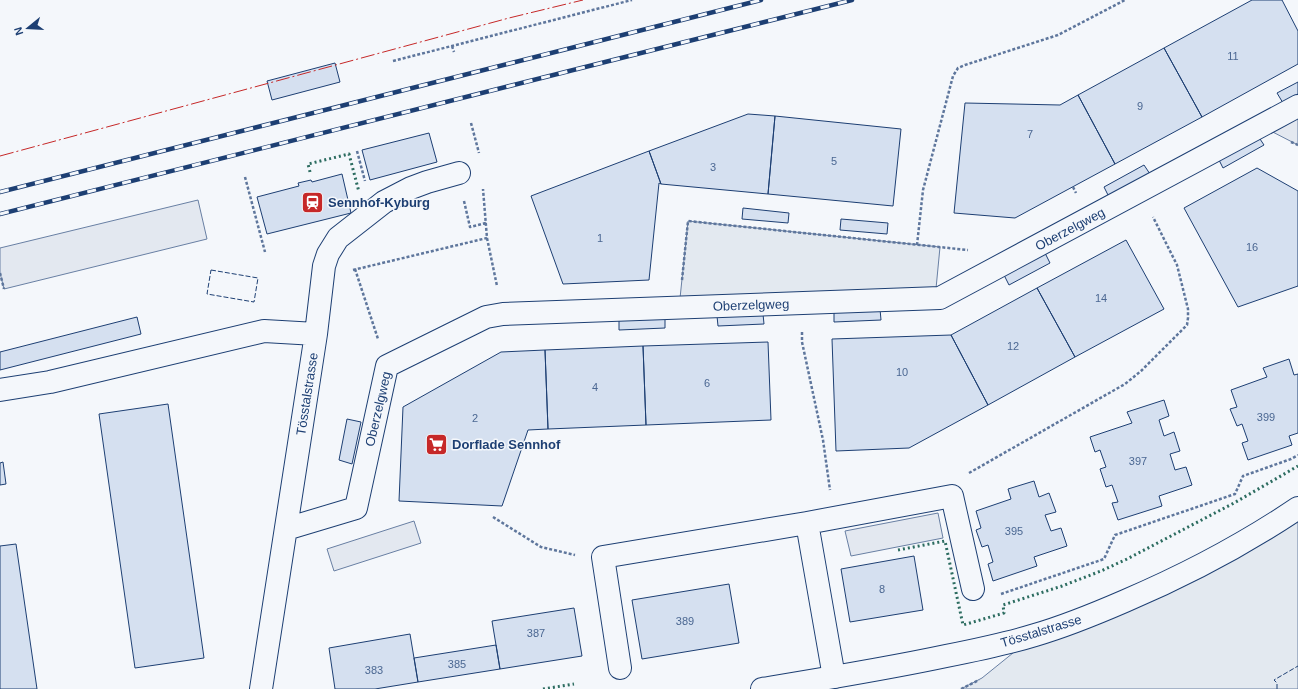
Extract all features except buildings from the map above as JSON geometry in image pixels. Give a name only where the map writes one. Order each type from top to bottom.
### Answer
[{"type":"main road","name":"Oberzelgweg","points":[[286,529],[356,508],[387,366],[486,317],[503,314],[935,299],[945,296],[1298,106]]},
{"type":"main road","name":"Tösstalstrasse","points":[[261,689],[316,334],[324,271],[328,254],[338,238],[384,202],[411,188],[458,173]]},
{"type":"main road","points":[[0,390],[50,382],[264,331],[316,334]]},
{"type":"main road","points":[[620,668],[603,557],[952,496],[973,589]]},
{"type":"main road","name":"Tösstalstrasse","points":[[762,689],[904,665],[1034,636],[1070,624],[1182,576],[1230,551],[1298,508]]},
{"type":"main road","points":[[807,522],[834,677]]},
{"type":"path","points":[[394,61],[632,0]]},
{"type":"path","points":[[917,245],[923,190],[954,76],[958,68],[1058,36],[1125,0]]},
{"type":"path","points":[[452,46],[454,52]]},
{"type":"path","points":[[472,123],[480,157]]},
{"type":"path","points":[[245,177],[265,252]]},
{"type":"path","points":[[483,186],[487,238],[503,314]]},
{"type":"path","points":[[952,496],[950,484],[1125,384],[1141,371],[1186,325],[1188,309],[1177,265],[1139,192]]},
{"type":"path","points":[[463,196],[470,227],[486,223]]},
{"type":"path","points":[[679,308],[688,221],[969,250]]},
{"type":"path","points":[[324,271],[355,269],[487,238]]},
{"type":"path","points":[[355,269],[387,366]]},
{"type":"path","points":[[0,273],[4,289]]},
{"type":"path","points":[[802,304],[802,342],[823,440],[833,518]]},
{"type":"path","points":[[973,589],[1001,594],[1104,559],[1115,535],[1235,494],[1243,476],[1291,459],[1298,454]]},
{"type":"path","points":[[493,517],[541,546],[585,557],[603,557]]},
{"type":"shaded area","points":[[1298,106],[1298,145],[1261,126]]},
{"type":"shaded area","points":[[198,200],[207,239],[4,289],[0,273],[0,248]]},
{"type":"shaded area","points":[[688,221],[940,247],[935,299],[679,308]]},
{"type":"shaded area","points":[[1298,508],[1298,689],[961,689],[982,678],[1034,636]]},
{"type":"shaded area","points":[[938,513],[943,538],[851,556],[845,531]]},
{"type":"shaded area","points":[[414,521],[421,543],[334,571],[327,549]]},
{"type":"railway","points":[[0,192],[761,0]]},
{"type":"railway","points":[[0,214],[852,0]]},
{"type":"hedge","points":[[310,172],[308,164],[349,154],[359,192]]},
{"type":"hedge","points":[[898,550],[945,541],[963,625],[1004,613],[1003,605],[1062,586],[1127,559],[1234,503],[1298,466]]},
{"type":"hedge","points":[[543,689],[574,684]]},
{"type":"fence","points":[[211,270],[258,278],[254,302],[207,294],[211,270]]},
{"type":"fence","points":[[1277,689],[1277,683],[1274,680],[1298,666]]},
{"type":"power","points":[[0,156],[509,18],[583,0]]},
{"type":"place","name":"Sennhof-Kyburg","points":[[312,202]]},
{"type":"place","name":"Dorflade Sennhof","points":[[436,444]]}]
